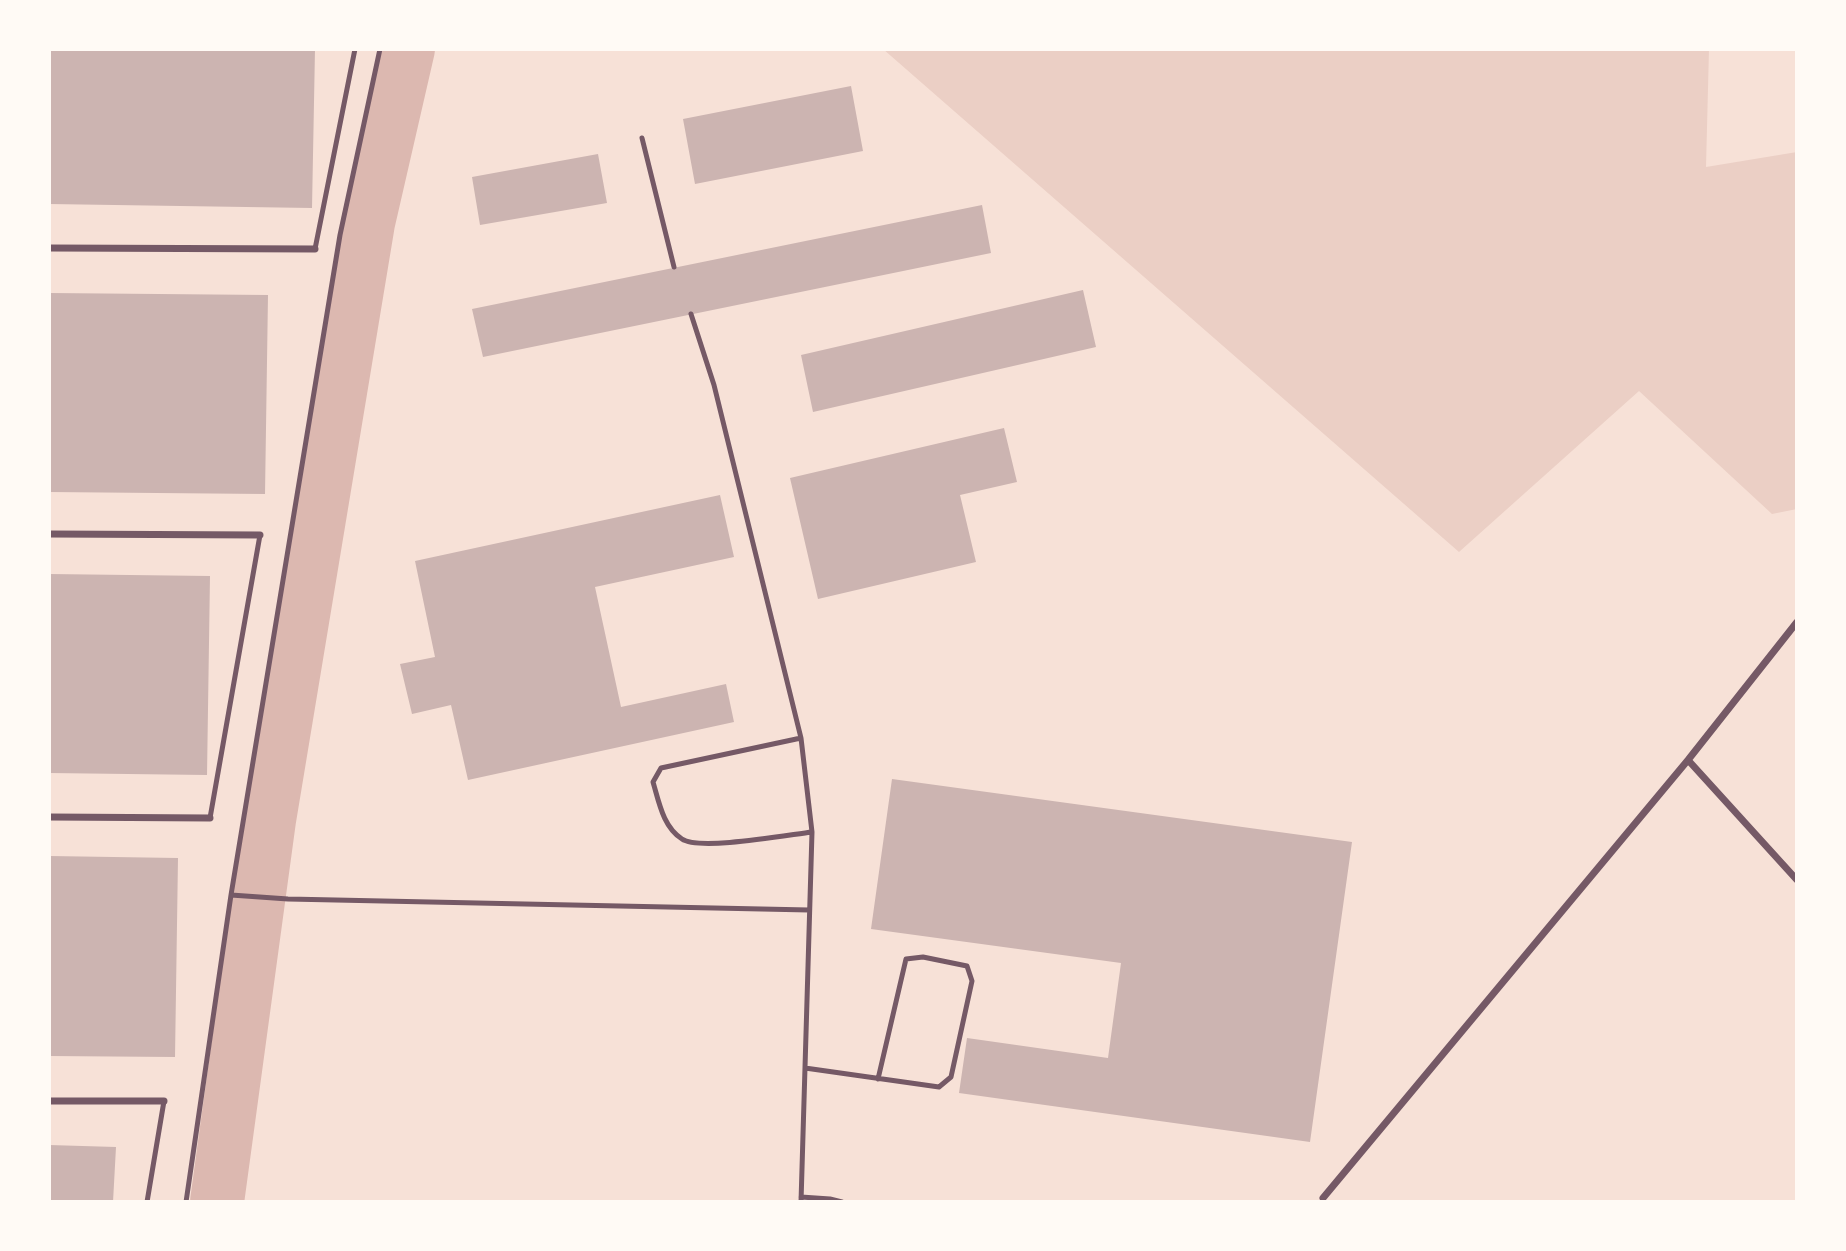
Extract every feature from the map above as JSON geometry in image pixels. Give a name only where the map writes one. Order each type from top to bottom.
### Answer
[{"type":"street","points":[[49,248],[315,249]]},
{"type":"street","points":[[49,534],[260,535]]},
{"type":"street","points":[[1324,1198],[1688,760],[1797,622]]},
{"type":"street","points":[[1688,760],[1797,880]]},
{"type":"street","points":[[49,817],[210,818]]},
{"type":"street","points":[[49,1101],[164,1101]]},
{"type":"lane","points":[[315,249],[355,49]]},
{"type":"lane","points":[[186,1202],[231,895],[340,235],[380,49]]},
{"type":"lane","points":[[642,138],[674,267]]},
{"type":"lane","points":[[691,314],[714,385],[801,737],[811,832],[801,1200],[830,1199],[842,1202]]},
{"type":"lane","points":[[210,818],[260,535]]},
{"type":"lane","points":[[801,737],[661,768],[653,782],[664,818],[682,840],[701,845],[811,832]]},
{"type":"lane","points":[[231,895],[809,910]]},
{"type":"lane","points":[[805,1068],[878,1079],[939,1087],[951,1077],[972,981],[967,966],[923,957],[906,959],[878,1079]]},
{"type":"lane","points":[[147,1202],[164,1101]]},
{"type":"shaded area","points":[[883,49],[1709,49],[1706,167],[1797,152],[1797,509],[1772,514],[1639,391],[1459,552]]},
{"type":"building","points":[[49,49],[315,49],[312,208],[49,204]]},
{"type":"building","points":[[851,86],[863,151],[695,184],[683,119]]},
{"type":"building","points":[[598,154],[607,203],[480,225],[472,177]]},
{"type":"building","points":[[982,205],[991,253],[483,357],[472,309]]},
{"type":"building","points":[[1083,290],[1096,347],[813,412],[801,355]]},
{"type":"building","points":[[49,293],[268,295],[265,494],[49,492]]},
{"type":"building","points":[[1004,428],[1017,482],[960,495],[976,562],[818,599],[790,478]]},
{"type":"building","points":[[720,495],[734,557],[595,587],[621,707],[726,684],[734,722],[468,780],[451,705],[412,714],[400,664],[435,657],[415,561]]},
{"type":"building","points":[[49,574],[210,576],[207,775],[49,773]]},
{"type":"building","points":[[892,779],[1352,842],[1310,1142],[959,1093],[967,1038],[1108,1058],[1121,963],[871,929]]},
{"type":"building","points":[[49,856],[178,858],[175,1057],[49,1056]]},
{"type":"building","points":[[49,1145],[116,1147],[113,1202],[49,1202]]},
{"type":"waterway","points":[[217,1202],[269,820],[368,223],[408,49]]}]
